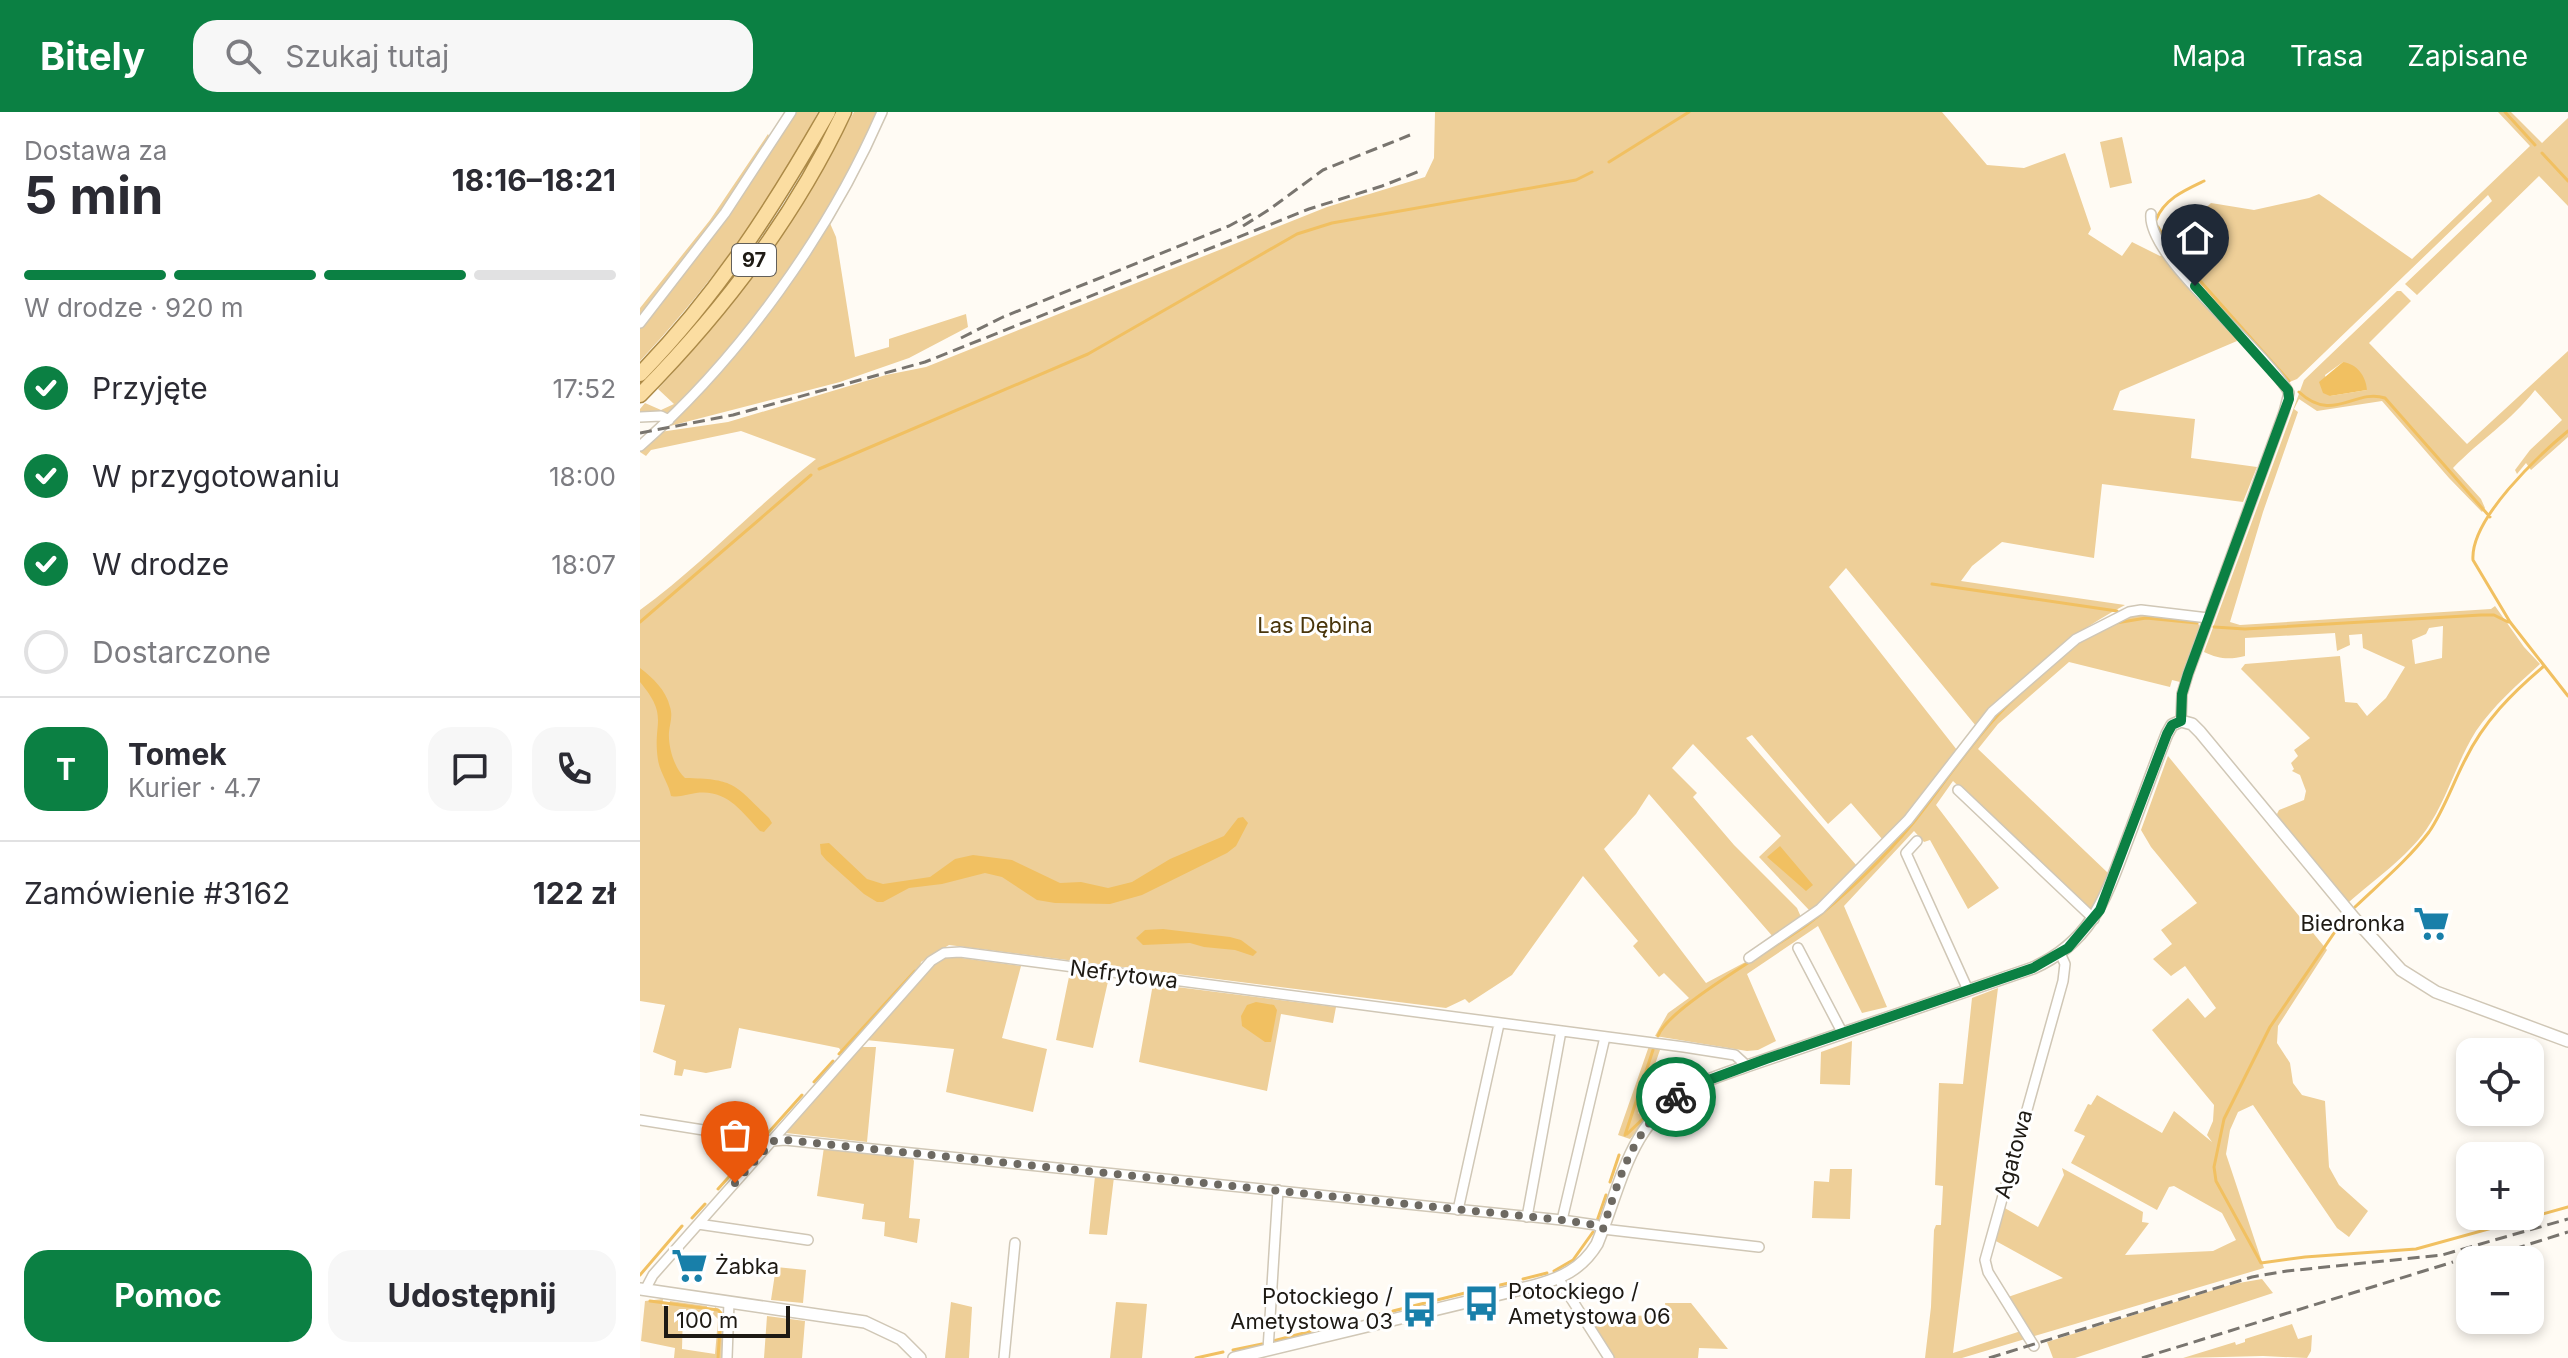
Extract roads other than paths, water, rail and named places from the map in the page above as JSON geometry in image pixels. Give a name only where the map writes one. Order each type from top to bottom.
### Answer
[{"type":"main road","name":"97","points":[[640,374],[700,307],[763,223],[828,112]]},
{"type":"main road","name":"97","points":[[641,394],[671,363],[747,269],[803,185],[844,112]]},
{"type":"street","points":[[640,323],[725,213],[791,112]]},
{"type":"street","points":[[640,446],[669,420],[736,346],[778,290],[845,187],[882,112]]},
{"type":"street","points":[[2151,214],[2152,231],[2174,262],[2289,393],[2182,694],[2181,721]]},
{"type":"street","points":[[640,417],[661,416],[669,420]]},
{"type":"street","points":[[1749,958],[1820,909],[1908,820],[1992,712],[2076,639],[2129,612],[2141,610],[2208,618]]},
{"type":"street","points":[[1234,1358],[1558,1278],[1587,1258],[1603,1229],[1627,1158],[1663,1106],[1691,1088],[1747,1066],[2033,968],[2060,953],[2094,919],[2111,884],[2167,734],[2172,725],[2181,721],[2192,724],[2200,732],[2388,958],[2415,981],[2458,1001],[2568,1041]]},
{"type":"street","points":[[1958,790],[2094,919]]},
{"type":"street","points":[[1917,841],[1906,853],[1968,990]]},
{"type":"street","points":[[1798,948],[1842,1032]]},
{"type":"street","name":"Nefrytowa","points":[[642,1290],[931,961],[944,953],[960,952],[1735,1055],[1747,1066]]},
{"type":"street","name":"Agatowa","points":[[2034,1346],[1988,1272],[1985,1260],[2063,981],[2065,964],[2060,953]]},
{"type":"street","points":[[1458,1210],[1499,1024]]},
{"type":"street","points":[[1527,1217],[1561,1031]]},
{"type":"street","points":[[1562,1220],[1605,1037]]},
{"type":"street","points":[[640,1120],[773,1141],[1562,1220],[1596,1225],[1603,1229],[1759,1247]]},
{"type":"street","points":[[1268,1350],[1278,1190]]},
{"type":"street","points":[[698,1224],[808,1240]]},
{"type":"street","points":[[1004,1358],[1015,1243]]},
{"type":"street","points":[[1558,1278],[1609,1358]]},
{"type":"street","points":[[642,1290],[865,1322],[901,1339],[920,1358]]},
{"type":"street","points":[[727,1358],[729,1302]]},
{"type":"waterway","points":[[1609,162],[1689,112]]},
{"type":"waterway","points":[[2505,112],[2535,145]]},
{"type":"waterway","points":[[2542,153],[2568,181]]},
{"type":"waterway","points":[[819,469],[1088,354],[1297,234],[1332,223],[1576,180],[1592,172]]},
{"type":"waterway","points":[[2156,220],[2170,201],[2204,181]]},
{"type":"waterway","points":[[2158,227],[2170,247],[2289,381]]},
{"type":"waterway","points":[[2299,392],[2323,405],[2364,397],[2385,398],[2490,517]]},
{"type":"waterway","points":[[2568,431],[2524,472],[2494,507],[2482,526],[2473,560],[2510,622],[2568,696]]},
{"type":"waterway","points":[[640,622],[811,475]]},
{"type":"waterway","points":[[1932,584],[2117,611]]},
{"type":"waterway","points":[[2214,627],[2245,629],[2481,615],[2494,615],[2508,622]]},
{"type":"waterway","points":[[2116,623],[2146,618],[2197,623]]},
{"type":"waterway","points":[[2355,907],[2403,862],[2429,832],[2465,760],[2490,720],[2544,666]]},
{"type":"waterway","points":[[1658,1036],[1681,1010],[1808,924],[1863,876],[1902,836],[1975,741],[2017,696]]},
{"type":"waterway","points":[[2345,917],[2270,1027],[2224,1119],[2214,1167],[2216,1181],[2261,1263],[2416,1249],[2568,1207]]},
{"type":"waterway","points":[[839,1054],[915,971]]},
{"type":"waterway","points":[[1625,1135],[1653,1050]]},
{"type":"waterway","points":[[814,1082],[833,1061]]},
{"type":"waterway","points":[[1627,1134],[1673,1090]]},
{"type":"waterway","points":[[768,1133],[802,1095]]},
{"type":"waterway","points":[[747,1157],[758,1145]]},
{"type":"waterway","points":[[1610,1182],[1619,1155]]},
{"type":"waterway","points":[[718,1189],[736,1169]]},
{"type":"waterway","points":[[1597,1221],[1606,1195]]},
{"type":"waterway","points":[[692,1218],[705,1204]]},
{"type":"waterway","points":[[640,1275],[682,1226]]},
{"type":"waterway","points":[[1554,1271],[1573,1260],[1593,1232]]},
{"type":"waterway","points":[[1523,1279],[1547,1273]]},
{"type":"waterway","points":[[1478,1290],[1509,1283]]},
{"type":"waterway","points":[[1393,1311],[1469,1292]]},
{"type":"waterway","points":[[650,1301],[718,1310],[721,1313],[718,1358]]},
{"type":"waterway","points":[[1366,1318],[1384,1313]]},
{"type":"waterway","points":[[1345,1322],[1355,1320]]},
{"type":"waterway","points":[[1273,1341],[1331,1326]]},
{"type":"waterway","points":[[1233,1350],[1262,1344]]},
{"type":"waterway","points":[[1196,1358],[1223,1352]]},
{"type":"railway","points":[[1243,226],[1323,170],[1410,135]]},
{"type":"railway","points":[[640,433],[733,415],[925,362],[1309,209],[1420,171]]},
{"type":"railway","points":[[961,338],[1003,317],[1229,226],[1251,214]]},
{"type":"railway","points":[[1989,1358],[2252,1277],[2442,1255],[2568,1219]]},
{"type":"railway","points":[[2524,1246],[2568,1232]]},
{"type":"railway","points":[[2142,1358],[2453,1262]]},
{"type":"place","name":"Biedronka","points":[[2431,923]]},
{"type":"place","name":"Żabka","points":[[689,1266]]},
{"type":"place","name":"Potockiego / Ametystowa 06","points":[[1482,1304]]},
{"type":"place","name":"Potockiego / Ametystowa 03","points":[[1419,1309]]},
{"type":"park label","name":"Las Dębina","points":[[1315,625]]}]
